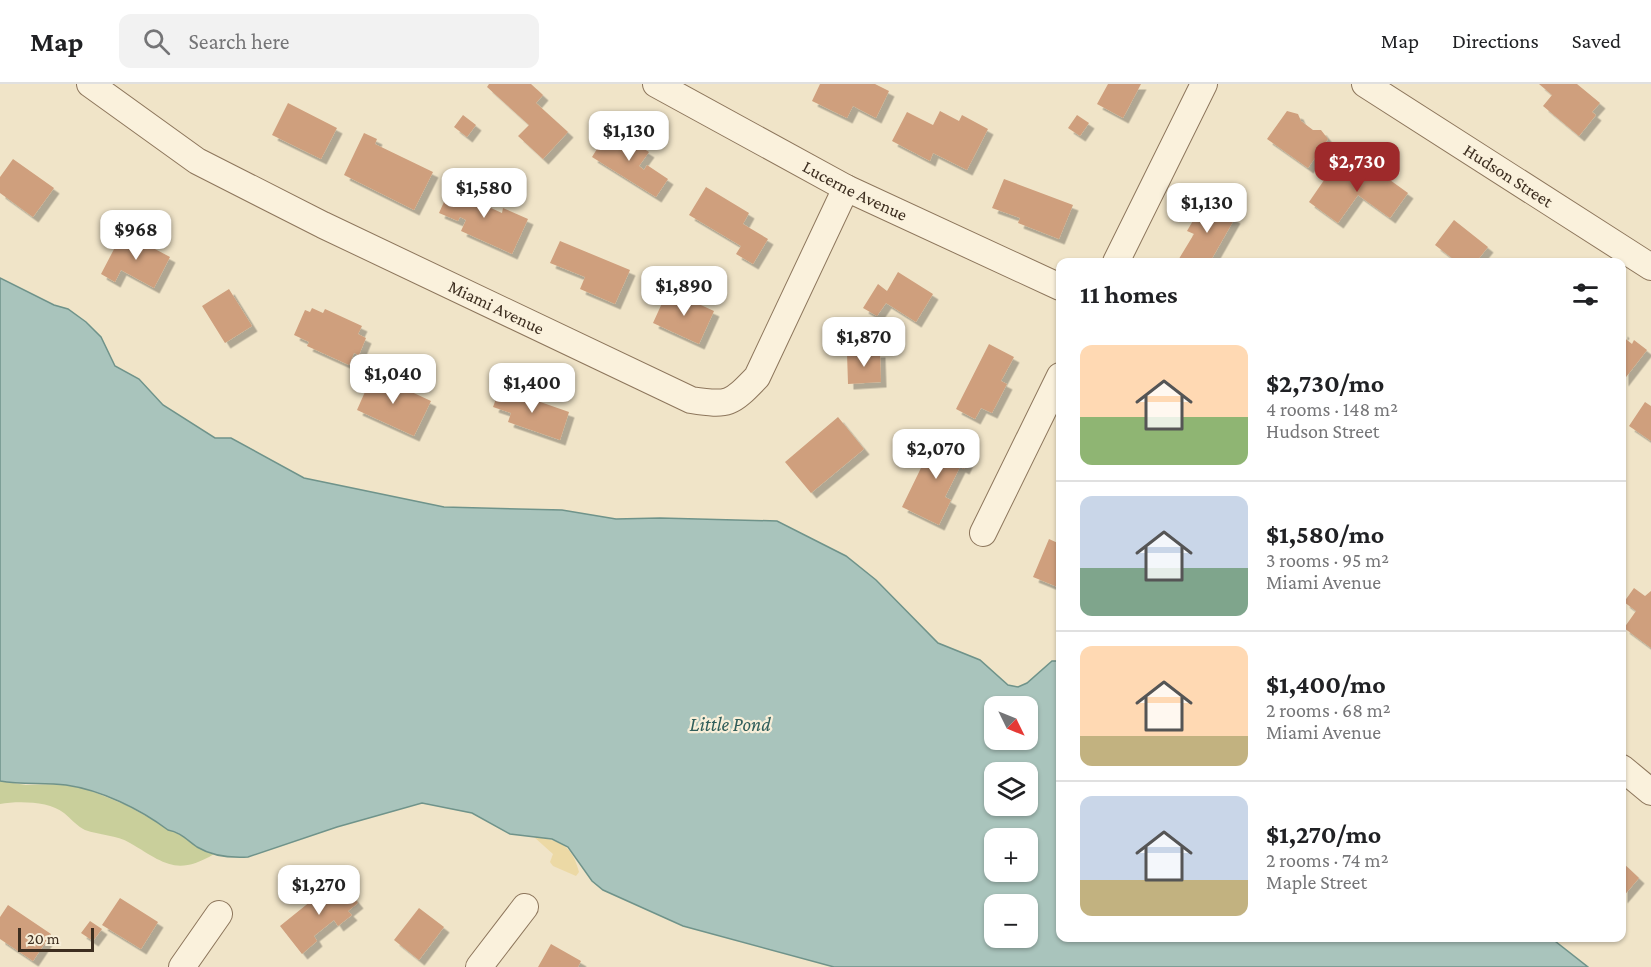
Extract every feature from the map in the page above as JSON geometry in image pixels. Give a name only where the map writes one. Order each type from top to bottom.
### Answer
[{"type":"street","name":"Miami Avenue","points":[[90,84],[197,161],[323,225],[670,390],[692,400],[717,404],[735,400],[757,377],[846,188]]},
{"type":"street","name":"Lucerne Avenue","points":[[656,84],[846,188],[1056,285]]},
{"type":"street","points":[[1118,258],[1204,84]]},
{"type":"street","name":"Hudson Street","points":[[1365,84],[1651,267]]},
{"type":"street","points":[[983,533],[1056,384]]},
{"type":"street","points":[[1626,771],[1651,792]]},
{"type":"street","points":[[479,967],[525,907]]},
{"type":"street","points":[[182,967],[219,914]]},
{"type":"green space","points":[[0,781],[26,785],[64,784],[89,790],[126,805],[214,854],[189,865],[179,866],[161,861],[125,840],[85,830],[64,813],[50,806],[24,802],[0,804]]},
{"type":"sand","points":[[534,837],[558,842],[569,850],[579,872],[576,876],[553,866],[550,862],[553,854]]},
{"type":"water","name":"Little Pond","points":[[0,278],[54,305],[68,309],[86,322],[101,337],[115,366],[139,379],[163,405],[215,438],[231,438],[304,478],[444,507],[562,510],[616,519],[777,521],[846,556],[876,580],[938,643],[980,660],[1008,685],[1018,687],[1027,683],[1052,661],[1056,661],[1056,942],[1556,942],[1588,967],[834,967],[683,926],[603,890],[592,881],[568,847],[552,839],[510,834],[472,813],[422,803],[337,827],[248,857],[235,857],[222,856],[203,850],[180,834],[168,830],[133,808],[106,796],[66,785],[0,781]]},
{"type":"building","points":[[489,84],[531,84],[543,95],[536,103],[568,132],[543,159],[518,136],[529,125],[487,87]]},
{"type":"building","points":[[820,84],[875,84],[889,91],[876,118],[853,106],[847,118],[812,101]]},
{"type":"building","points":[[1108,84],[1141,84],[1123,118],[1097,104]]},
{"type":"building","points":[[1539,84],[1577,84],[1600,103],[1592,112],[1596,115],[1579,136],[1543,106],[1552,95]]},
{"type":"building","points":[[288,103],[337,128],[321,159],[272,135]]},
{"type":"building","points":[[940,111],[959,121],[962,115],[988,129],[967,170],[933,153],[930,161],[892,141],[907,112],[933,125]]},
{"type":"building","points":[[1287,111],[1298,114],[1301,121],[1313,130],[1321,130],[1328,139],[1308,168],[1267,139]]},
{"type":"building","points":[[463,115],[476,125],[467,137],[454,127]]},
{"type":"building","points":[[1077,115],[1089,123],[1080,136],[1068,128]]},
{"type":"building","points":[[610,128],[649,152],[639,166],[644,170],[647,165],[668,179],[656,197],[592,157]]},
{"type":"building","points":[[364,133],[377,139],[375,144],[433,172],[414,210],[344,175]]},
{"type":"building","points":[[13,159],[54,188],[33,217],[0,193],[0,177]]},
{"type":"building","points":[[1357,164],[1373,175],[1376,170],[1408,193],[1390,218],[1358,195],[1338,223],[1309,202],[1331,170],[1345,180]]},
{"type":"building","points":[[1004,179],[1073,205],[1059,239],[1018,223],[1020,218],[992,208]]},
{"type":"building","points":[[453,182],[474,191],[471,199],[502,213],[503,208],[528,219],[512,254],[461,231],[466,220],[460,217],[458,221],[439,213]]},
{"type":"building","points":[[706,187],[749,213],[743,224],[768,239],[753,264],[736,254],[741,246],[689,215]]},
{"type":"building","points":[[1205,200],[1235,218],[1212,258],[1179,258],[1194,234],[1187,231]]},
{"type":"building","points":[[1454,220],[1488,247],[1479,258],[1452,258],[1435,245]]},
{"type":"building","points":[[123,232],[170,257],[154,288],[121,270],[115,282],[101,274]]},
{"type":"building","points":[[560,241],[630,270],[615,304],[580,289],[585,277],[550,263]]},
{"type":"building","points":[[898,272],[933,294],[916,322],[886,303],[877,316],[863,308],[878,284],[887,291]]},
{"type":"building","points":[[229,289],[252,326],[225,343],[202,306]]},
{"type":"building","points":[[668,290],[714,311],[699,344],[653,323]]},
{"type":"building","points":[[312,308],[323,313],[325,309],[362,326],[358,334],[366,338],[359,355],[354,353],[349,365],[307,346],[309,342],[294,335],[305,310],[310,312]]},
{"type":"building","points":[[1626,339],[1632,344],[1634,340],[1647,350],[1626,377]]},
{"type":"building","points":[[989,344],[1014,357],[1001,381],[1007,384],[992,413],[981,408],[975,419],[956,409]]},
{"type":"building","points":[[880,352],[881,382],[848,384],[847,353]]},
{"type":"building","points":[[375,369],[392,377],[387,388],[400,394],[403,388],[431,401],[414,436],[357,410]]},
{"type":"building","points":[[500,388],[569,412],[560,440],[508,422],[511,413],[493,407]]},
{"type":"building","points":[[1645,402],[1651,406],[1651,441],[1629,426]]},
{"type":"building","points":[[838,417],[864,449],[811,493],[785,462]]},
{"type":"building","points":[[937,435],[972,452],[964,469],[960,467],[945,497],[951,500],[939,525],[902,507]]},
{"type":"building","points":[[1049,539],[1056,542],[1056,586],[1033,577]]},
{"type":"building","points":[[1634,588],[1645,596],[1651,591],[1651,648],[1626,629],[1626,625],[1636,611],[1626,604],[1626,599]]},
{"type":"building","points":[[1626,866],[1639,878],[1626,893]]},
{"type":"building","points":[[328,881],[337,892],[344,886],[358,903],[348,911],[352,915],[338,926],[334,920],[314,936],[317,941],[302,954],[280,926],[316,897],[313,893]]},
{"type":"building","points":[[120,898],[158,922],[141,949],[102,925]]},
{"type":"building","points":[[8,905],[51,934],[33,961],[0,939],[0,917]]},
{"type":"building","points":[[419,908],[444,927],[419,960],[394,940]]},
{"type":"building","points":[[90,921],[102,929],[93,941],[81,933]]},
{"type":"building","points":[[551,944],[581,961],[578,967],[538,967]]}]
